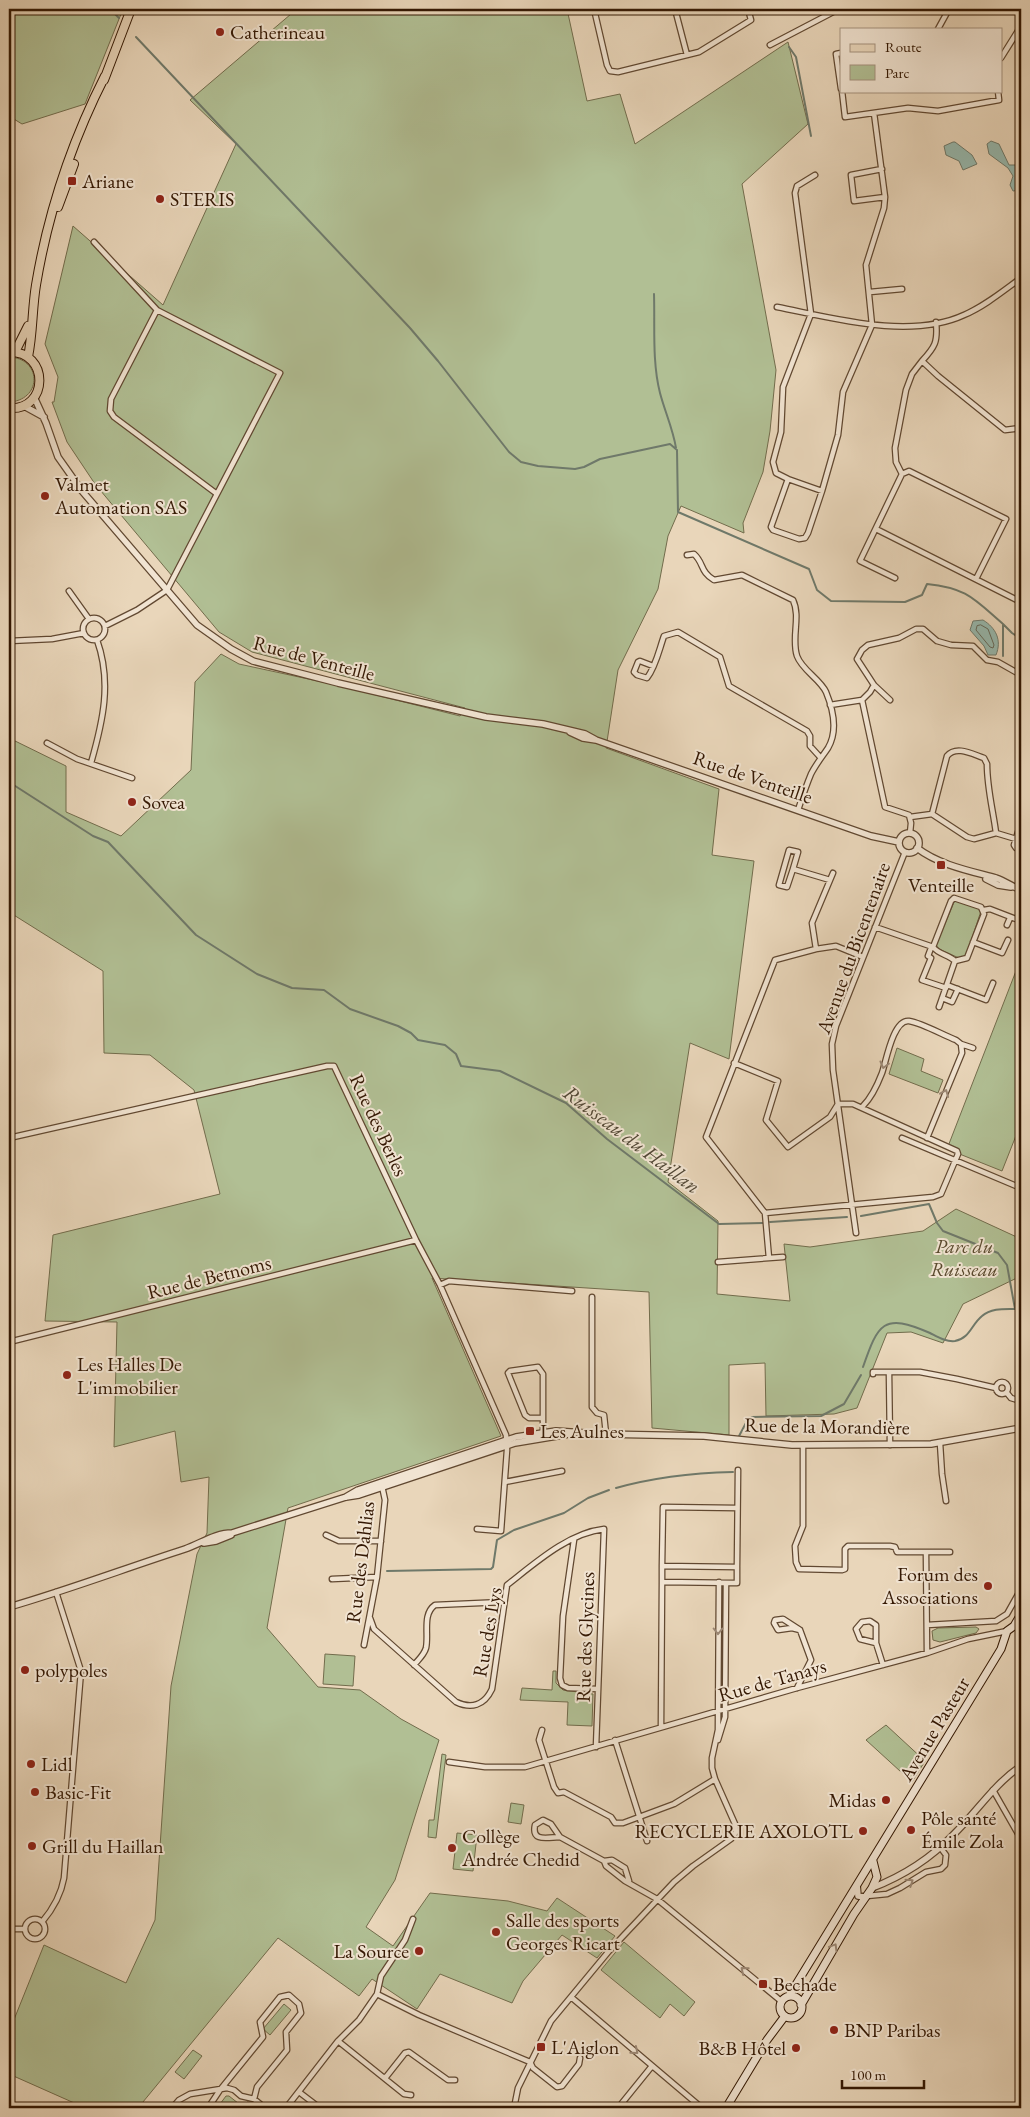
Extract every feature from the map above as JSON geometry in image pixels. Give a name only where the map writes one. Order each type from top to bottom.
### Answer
[{"type":"main road","points":[[28,357],[31,317],[38,270],[59,190],[131,9]]},
{"type":"main road","points":[[10,411],[24,406],[34,398],[40,380],[39,372],[28,357],[12,352],[26,332],[31,317]]},
{"type":"main road","name":"Avenue Pasteur","points":[[781,2001],[789,1996],[857,1883],[873,1861],[1001,1648],[1007,1631],[1014,1626],[1021,1614]]},
{"type":"main road","points":[[781,2001],[780,2010],[785,2016],[796,2016],[800,2011],[801,2005],[872,1888],[877,1873],[873,1861]]},
{"type":"main road","points":[[789,1996],[797,1998],[801,2005]]},
{"type":"main road","points":[[726,2108],[767,2040],[785,2016]]},
{"type":"street","points":[[594,9],[610,71],[618,72],[699,52],[751,20],[748,9]]},
{"type":"street","points":[[676,9],[687,55]]},
{"type":"street","points":[[770,44],[839,9]]},
{"type":"street","points":[[939,28],[949,9]]},
{"type":"street","points":[[1002,56],[1021,26]]},
{"type":"street","points":[[840,53],[836,54],[840,83]]},
{"type":"street","points":[[841,92],[845,117],[908,108],[938,111],[999,100],[998,92]]},
{"type":"street","points":[[788,479],[771,527],[773,530],[799,540],[805,538],[808,533],[838,435],[844,392],[872,325],[866,264],[884,208],[885,197],[874,113]]},
{"type":"street","points":[[882,169],[850,175],[854,201],[885,197]]},
{"type":"street","points":[[815,175],[797,186],[795,193],[811,314],[783,387],[781,432],[773,462],[776,473],[822,491]]},
{"type":"street","points":[[94,242],[157,310],[280,373],[167,590],[138,610],[105,626]]},
{"type":"street","points":[[777,307],[872,325],[901,328],[964,315],[1021,278]]},
{"type":"street","points":[[870,292],[902,289]]},
{"type":"street","points":[[157,310],[110,399],[110,411],[114,417],[217,494]]},
{"type":"street","points":[[902,474],[896,462],[895,448],[906,390],[912,374],[935,346],[938,337],[936,322]]},
{"type":"street","points":[[922,361],[1004,430],[1021,428]]},
{"type":"street","name":"Rue de Venteille","points":[[34,398],[44,417],[58,457],[65,468],[197,625],[208,635],[243,656],[254,661],[459,712],[543,724],[568,731],[871,836],[899,842]]},
{"type":"street","points":[[24,406],[35,410],[44,417]]},
{"type":"street","points":[[895,578],[860,561],[902,474],[908,471],[1006,519],[976,578]]},
{"type":"street","points":[[876,529],[1021,602]]},
{"type":"street","points":[[687,555],[694,554],[699,559],[703,572],[714,580],[742,575],[793,600],[797,608],[794,641],[797,658],[825,690],[834,722],[833,736],[811,775],[798,810]]},
{"type":"street","points":[[69,591],[89,619]]},
{"type":"street","points":[[89,619],[99,619],[105,626],[103,636],[97,640],[91,640],[84,633],[83,626],[89,619]]},
{"type":"street","points":[[890,700],[874,685],[857,659],[862,650],[868,645],[907,636],[916,629],[923,629],[937,641],[951,645],[973,646],[987,660],[998,662],[1021,675]]},
{"type":"street","points":[[653,666],[664,636],[678,632],[720,656],[729,686],[807,731],[810,736],[810,746],[820,757]]},
{"type":"street","points":[[9,641],[52,639],[84,633]]},
{"type":"street","points":[[91,763],[105,704],[104,665],[97,640]]},
{"type":"street","points":[[830,705],[862,700],[874,685]]},
{"type":"street","points":[[862,700],[885,807],[906,813],[910,817],[910,833]]},
{"type":"street","points":[[47,742],[69,755],[132,778]]},
{"type":"street","points":[[1021,742],[1021,748]]},
{"type":"street","points":[[932,814],[947,756],[951,752],[958,750],[984,758],[987,764],[990,806],[996,833]]},
{"type":"street","points":[[910,817],[932,814],[967,837],[974,839],[996,833],[1016,839]]},
{"type":"street","points":[[1021,822],[1014,845],[1021,850]]},
{"type":"street","points":[[910,833],[917,837],[917,848],[910,852],[905,852],[900,847],[899,842],[903,835],[910,833]]},
{"type":"street","points":[[917,848],[936,859],[982,876],[998,885],[1021,890]]},
{"type":"street","points":[[789,850],[798,852],[793,869],[787,887],[779,885],[789,850]]},
{"type":"street","name":"Avenue du Bicentenaire","points":[[856,1233],[833,1070],[832,1044],[836,1026],[905,852]]},
{"type":"street","points":[[793,869],[830,880]]},
{"type":"street","points":[[816,949],[812,923],[833,873]]},
{"type":"street","points":[[993,983],[986,1000],[958,989],[922,980],[931,958],[928,956],[951,901],[954,898],[981,907],[984,910],[990,909],[1021,921]]},
{"type":"street","points":[[955,962],[967,958],[984,910]]},
{"type":"street","points":[[1007,925],[1010,918]]},
{"type":"street","points":[[875,927],[932,948],[949,956],[955,962]]},
{"type":"street","points":[[973,942],[1002,953],[1008,940]]},
{"type":"street","points":[[769,1258],[765,1213],[706,1137],[775,960],[816,949],[836,946],[863,957]]},
{"type":"street","points":[[939,1007],[955,962]]},
{"type":"street","points":[[942,998],[952,1002],[958,989]]},
{"type":"street","points":[[863,1106],[872,1096],[883,1072],[890,1045],[901,1023],[910,1021],[973,1048]]},
{"type":"street","points":[[927,1138],[962,1053],[961,1044]]},
{"type":"street","points":[[734,1063],[778,1082],[766,1120],[788,1147],[830,1116],[838,1104],[853,1104],[863,1106],[869,1112],[956,1151],[958,1154],[941,1194],[933,1197],[765,1213]]},
{"type":"street","name":"Rue des Berles","points":[[9,1138],[326,1066],[334,1066],[416,1240],[440,1285],[500,1418],[507,1443]]},
{"type":"street","points":[[902,1138],[1021,1188]]},
{"type":"street","name":"Rue de Betnoms","points":[[9,1342],[416,1240]]},
{"type":"street","points":[[718,1262],[783,1257]]},
{"type":"street","points":[[440,1285],[449,1281],[572,1290]]},
{"type":"street","points":[[592,1297],[592,1407],[597,1413],[604,1415],[606,1434]]},
{"type":"street","points":[[542,1418],[529,1418],[525,1416],[508,1373],[510,1371],[538,1367],[541,1370],[543,1374],[543,1432]]},
{"type":"street","points":[[873,1374],[873,1372],[920,1372],[957,1378],[996,1388],[999,1393],[1007,1393]]},
{"type":"street","points":[[889,1372],[890,1445]]},
{"type":"street","points":[[996,1388],[999,1383],[1004,1382],[1008,1386],[1007,1393],[1011,1398],[1021,1401]]},
{"type":"street","name":"Rue de la Morandière","points":[[9,1608],[202,1543],[221,1534],[232,1533],[346,1497],[543,1432],[704,1436],[792,1445],[890,1445],[940,1443],[1021,1428]]},
{"type":"street","name":"Rue de la Morandière","points":[[507,1443],[571,1433]]},
{"type":"street","points":[[477,1529],[501,1531],[507,1443]]},
{"type":"street","points":[[940,1443],[946,1501]]},
{"type":"street","points":[[803,1445],[803,1526],[796,1546],[796,1562],[799,1569],[845,1569],[845,1549],[848,1546],[890,1546],[894,1547],[897,1552],[950,1552]]},
{"type":"street","points":[[505,1482],[562,1470]]},
{"type":"street","points":[[662,1582],[736,1583],[738,1470]]},
{"type":"street","name":"Rue des Dahlias","points":[[364,1645],[377,1577],[385,1500],[382,1485]]},
{"type":"street","points":[[661,1727],[663,1507],[737,1508]]},
{"type":"street","name":"Rue des Lys","points":[[370,1618],[374,1629],[456,1702],[469,1706],[482,1702],[492,1689],[507,1585],[554,1549],[594,1530],[604,1529]]},
{"type":"street","name":"Rue des Glycines","points":[[596,1746],[604,1529]]},
{"type":"street","points":[[326,1535],[339,1540],[381,1541]]},
{"type":"street","points":[[574,1540],[563,1616],[560,1678],[562,1685],[568,1688],[598,1689]]},
{"type":"street","points":[[926,1552],[927,1653]]},
{"type":"street","points":[[662,1566],[737,1567]]},
{"type":"street","points":[[332,1578],[377,1577]]},
{"type":"street","points":[[514,2108],[518,2088],[547,2028],[571,1997],[609,1951],[657,1899],[693,1866],[731,1839],[736,1832],[735,1824],[712,1768],[718,1730],[719,1582]]},
{"type":"street","points":[[714,1749],[724,1724],[726,1582]]},
{"type":"street","points":[[927,1625],[996,1622],[1007,1614],[1021,1589]]},
{"type":"street","points":[[42,1922],[52,1909],[64,1878],[81,1671],[56,1592]]},
{"type":"street","points":[[414,1665],[425,1649],[428,1615],[432,1607],[435,1605],[504,1602]]},
{"type":"street","points":[[797,1688],[810,1660],[800,1630],[787,1620],[775,1620],[774,1626],[778,1630],[792,1628],[800,1630]]},
{"type":"street","points":[[876,1643],[860,1639],[856,1629],[862,1622],[870,1621],[876,1625],[876,1643],[883,1665]]},
{"type":"street","name":"Rue de Tanays","points":[[449,1762],[475,1766],[515,1768],[546,1761],[797,1688],[927,1653],[983,1635],[1007,1631]]},
{"type":"street","points":[[542,1730],[539,1740],[558,1793],[564,1792],[611,1817],[615,1823],[639,1817],[674,1804],[715,1779]]},
{"type":"street","points":[[615,1740],[646,1841]]},
{"type":"street","points":[[872,1888],[891,1881],[913,1868],[940,1847],[993,1790],[1021,1766]]},
{"type":"street","points":[[993,1790],[1021,1839]]},
{"type":"street","points":[[560,1837],[540,1838],[534,1831],[535,1825],[540,1820],[549,1821],[560,1837],[604,1861],[612,1860],[625,1868],[629,1881]]},
{"type":"street","points":[[857,1883],[856,1894],[861,1897],[873,1894],[879,1896],[887,1894],[926,1872],[941,1869],[945,1865],[946,1856],[940,1847]]},
{"type":"street","points":[[604,1861],[606,1866],[625,1881],[629,1881],[657,1899],[781,2001]]},
{"type":"street","points":[[877,1873],[886,1880],[891,1881]]},
{"type":"street","points":[[37,1919],[42,1922],[44,1932],[38,1938],[29,1936],[25,1929],[27,1923],[37,1919]]},
{"type":"street","points":[[286,2108],[338,2041],[359,2020],[377,1994],[380,1976],[405,1940],[413,1919]]},
{"type":"street","points":[[9,1929],[25,1929]]},
{"type":"street","points":[[377,1994],[419,2015],[530,2062],[533,2068],[557,2087],[562,2086],[579,2064],[580,2058]]},
{"type":"street","points":[[208,2108],[220,2090],[263,2037],[260,2022],[280,1997],[289,1995],[299,2004],[301,2013],[286,2032],[288,2050],[257,2087],[254,2099]]},
{"type":"street","points":[[571,1997],[702,2108]]},
{"type":"street","points":[[338,2041],[404,2094],[411,2095]]},
{"type":"street","points":[[383,2077],[386,2077],[405,2053],[409,2052],[448,2080],[455,2080]]},
{"type":"street","points":[[618,2108],[652,2066]]},
{"type":"street","points":[[172,2108],[178,2100],[190,2094],[227,2088],[234,2090],[241,2096],[254,2099],[265,2108]]},
{"type":"street","points":[[299,2092],[320,2108]]},
{"type":"green space","points":[[9,9],[123,9],[85,104],[22,124],[9,116]]},
{"type":"green space","name":"Parc du Ruisseau","points":[[284,9],[567,9],[587,101],[620,94],[635,144],[788,42],[808,124],[742,184],[776,370],[770,431],[763,472],[743,523],[744,533],[681,506],[668,536],[658,589],[618,670],[606,748],[719,789],[712,855],[754,861],[729,1059],[690,1043],[668,1182],[718,1221],[717,1294],[790,1301],[784,1244],[810,1247],[923,1231],[956,1209],[1021,1239],[1021,1276],[963,1304],[943,1343],[911,1332],[887,1333],[857,1408],[834,1414],[766,1416],[765,1363],[729,1365],[729,1435],[652,1428],[649,1292],[432,1278],[501,1436],[288,1508],[267,1628],[318,1687],[360,1690],[401,1719],[439,1740],[395,1880],[366,1927],[393,1946],[430,1893],[508,1901],[547,1911],[557,1898],[615,1936],[597,1958],[562,1935],[523,1981],[512,2003],[440,1974],[417,2009],[372,1979],[359,1996],[278,1938],[138,2108],[80,2108],[81,2106],[9,2074],[9,2032],[44,1945],[126,1983],[155,1920],[171,1686],[197,1554],[207,1533],[209,1477],[181,1482],[175,1431],[114,1447],[117,1322],[45,1321],[53,1235],[220,1194],[194,1090],[150,1055],[104,1053],[103,971],[9,912],[9,738],[66,766],[66,812],[121,836],[191,770],[195,682],[221,654],[239,664],[336,685],[460,716],[465,708],[252,652],[219,632],[95,484],[67,442],[52,402],[54,402],[58,377],[45,344],[73,226],[163,305],[236,144],[190,100],[291,14]]},
{"type":"green space","points":[[9,357],[20,359],[27,364],[34,378],[33,386],[29,393],[21,399],[11,402],[9,402]]},
{"type":"green space","points":[[955,900],[981,911],[966,956],[959,958],[939,949],[936,945]]},
{"type":"green space","points":[[1021,958],[1021,1123],[1002,1171],[947,1149]]},
{"type":"green space","points":[[897,1048],[924,1059],[921,1071],[943,1080],[938,1093],[889,1074]]},
{"type":"green space","points":[[976,1627],[979,1629],[976,1633],[940,1642],[933,1640],[932,1631],[938,1628]]},
{"type":"green space","points":[[325,1654],[355,1656],[353,1686],[323,1684]]},
{"type":"green space","points":[[553,1671],[556,1671],[556,1683],[563,1690],[593,1694],[592,1726],[567,1725],[568,1702],[520,1700],[522,1688],[552,1690]]},
{"type":"green space","points":[[886,1725],[925,1761],[912,1782],[866,1740]]},
{"type":"green space","points":[[442,1754],[446,1755],[436,1838],[428,1837],[429,1820],[434,1820]]},
{"type":"green space","points":[[511,1803],[524,1805],[521,1824],[508,1822]]},
{"type":"green space","points":[[457,1833],[477,1835],[473,1871],[453,1869]]},
{"type":"green space","points":[[624,1942],[695,2002],[684,2016],[670,2004],[660,2018],[601,1970]]},
{"type":"green space","points":[[284,2004],[291,2010],[270,2035],[263,2029]]},
{"type":"green space","points":[[193,2050],[202,2056],[184,2079],[175,2072]]},
{"type":"green space","points":[[226,2096],[229,2096],[243,2107],[247,2102],[254,2103],[260,2108],[217,2108]]},
{"type":"water","points":[[991,141],[999,144],[1009,165],[1021,165],[1021,190],[1013,191],[1010,185],[1013,176],[1008,168],[989,154],[987,144]]},
{"type":"water","points":[[953,142],[972,155],[977,164],[963,170],[959,161],[946,155],[944,146]]},
{"type":"water","points":[[983,620],[997,635],[998,650],[996,655],[988,655],[984,646],[970,630],[973,621]]},
{"type":"waterway","points":[[110,9],[119,18]]},
{"type":"waterway","points":[[136,37],[410,328],[509,452],[521,462],[538,466],[575,469],[600,459],[670,444],[677,450],[678,512],[809,569],[817,590],[831,601],[905,602],[922,595],[927,584],[952,588],[977,601],[1003,624],[1003,656]]},
{"type":"waterway","points":[[789,47],[796,57],[811,136]]},
{"type":"waterway","points":[[654,294],[657,381],[676,448]]},
{"type":"waterway","points":[[1003,624],[1021,639]]},
{"type":"waterway","name":"Ruisseau du Haillan","points":[[9,782],[93,836],[108,842],[196,935],[257,974],[292,988],[324,990],[350,1009],[398,1026],[411,1033],[418,1040],[445,1045],[456,1054],[461,1066],[500,1071],[566,1103],[607,1139],[719,1224],[763,1223]]},
{"type":"waterway","name":"Ruisseau du Haillan","points":[[861,1216],[929,1204],[937,1223],[943,1231],[998,1253],[1007,1265],[1015,1309],[1021,1310]]},
{"type":"waterway","name":"Ruisseau du Haillan","points":[[770,1222],[847,1217]]},
{"type":"waterway","points":[[863,1367],[873,1341],[884,1326],[892,1323],[902,1323],[939,1338],[955,1341],[964,1337],[986,1313],[1015,1309]]},
{"type":"waterway","points":[[738,1438],[747,1421],[752,1417],[821,1416],[844,1404],[861,1375]]},
{"type":"waterway","points":[[616,1488],[674,1476],[733,1472]]},
{"type":"waterway","points":[[387,1571],[491,1569],[493,1567],[497,1540],[514,1530],[564,1513],[588,1498],[609,1490]]},
{"type":"place","name":"Catherineau","points":[[220,32]]},
{"type":"place","name":"Ariane","points":[[72,181]]},
{"type":"place","name":"STERIS","points":[[160,199]]},
{"type":"place","name":"Valmet Automation SAS","points":[[45,496]]},
{"type":"place","name":"Sovea","points":[[132,802]]},
{"type":"place","name":"Venteille","points":[[941,865]]},
{"type":"place","name":"Les Halles De L'immobilier","points":[[67,1375]]},
{"type":"place","name":"Les Aulnes","points":[[530,1431]]},
{"type":"place","name":"Forum des Associations","points":[[988,1586]]},
{"type":"place","name":"polypoles","points":[[25,1670]]},
{"type":"place","name":"Lidl","points":[[31,1764]]},
{"type":"place","name":"Basic-Fit","points":[[35,1792]]},
{"type":"place","name":"Midas","points":[[886,1800]]},
{"type":"place","name":"Pôle santé Émile Zola","points":[[911,1830]]},
{"type":"place","name":"RECYCLERIE AXOLOTL","points":[[863,1831]]},
{"type":"place","name":"Grill du Haillan","points":[[32,1846]]},
{"type":"place","name":"Collège Andrée Chedid","points":[[452,1848]]},
{"type":"place","name":"Salle des sports Georges Ricart","points":[[496,1932]]},
{"type":"place","name":"La Source","points":[[419,1951]]},
{"type":"place","name":"Bechade","points":[[763,1984]]},
{"type":"place","name":"BNP Paribas","points":[[834,2030]]},
{"type":"place","name":"L'Aiglon","points":[[541,2047]]},
{"type":"place","name":"B&B Hôtel","points":[[796,2048]]}]
